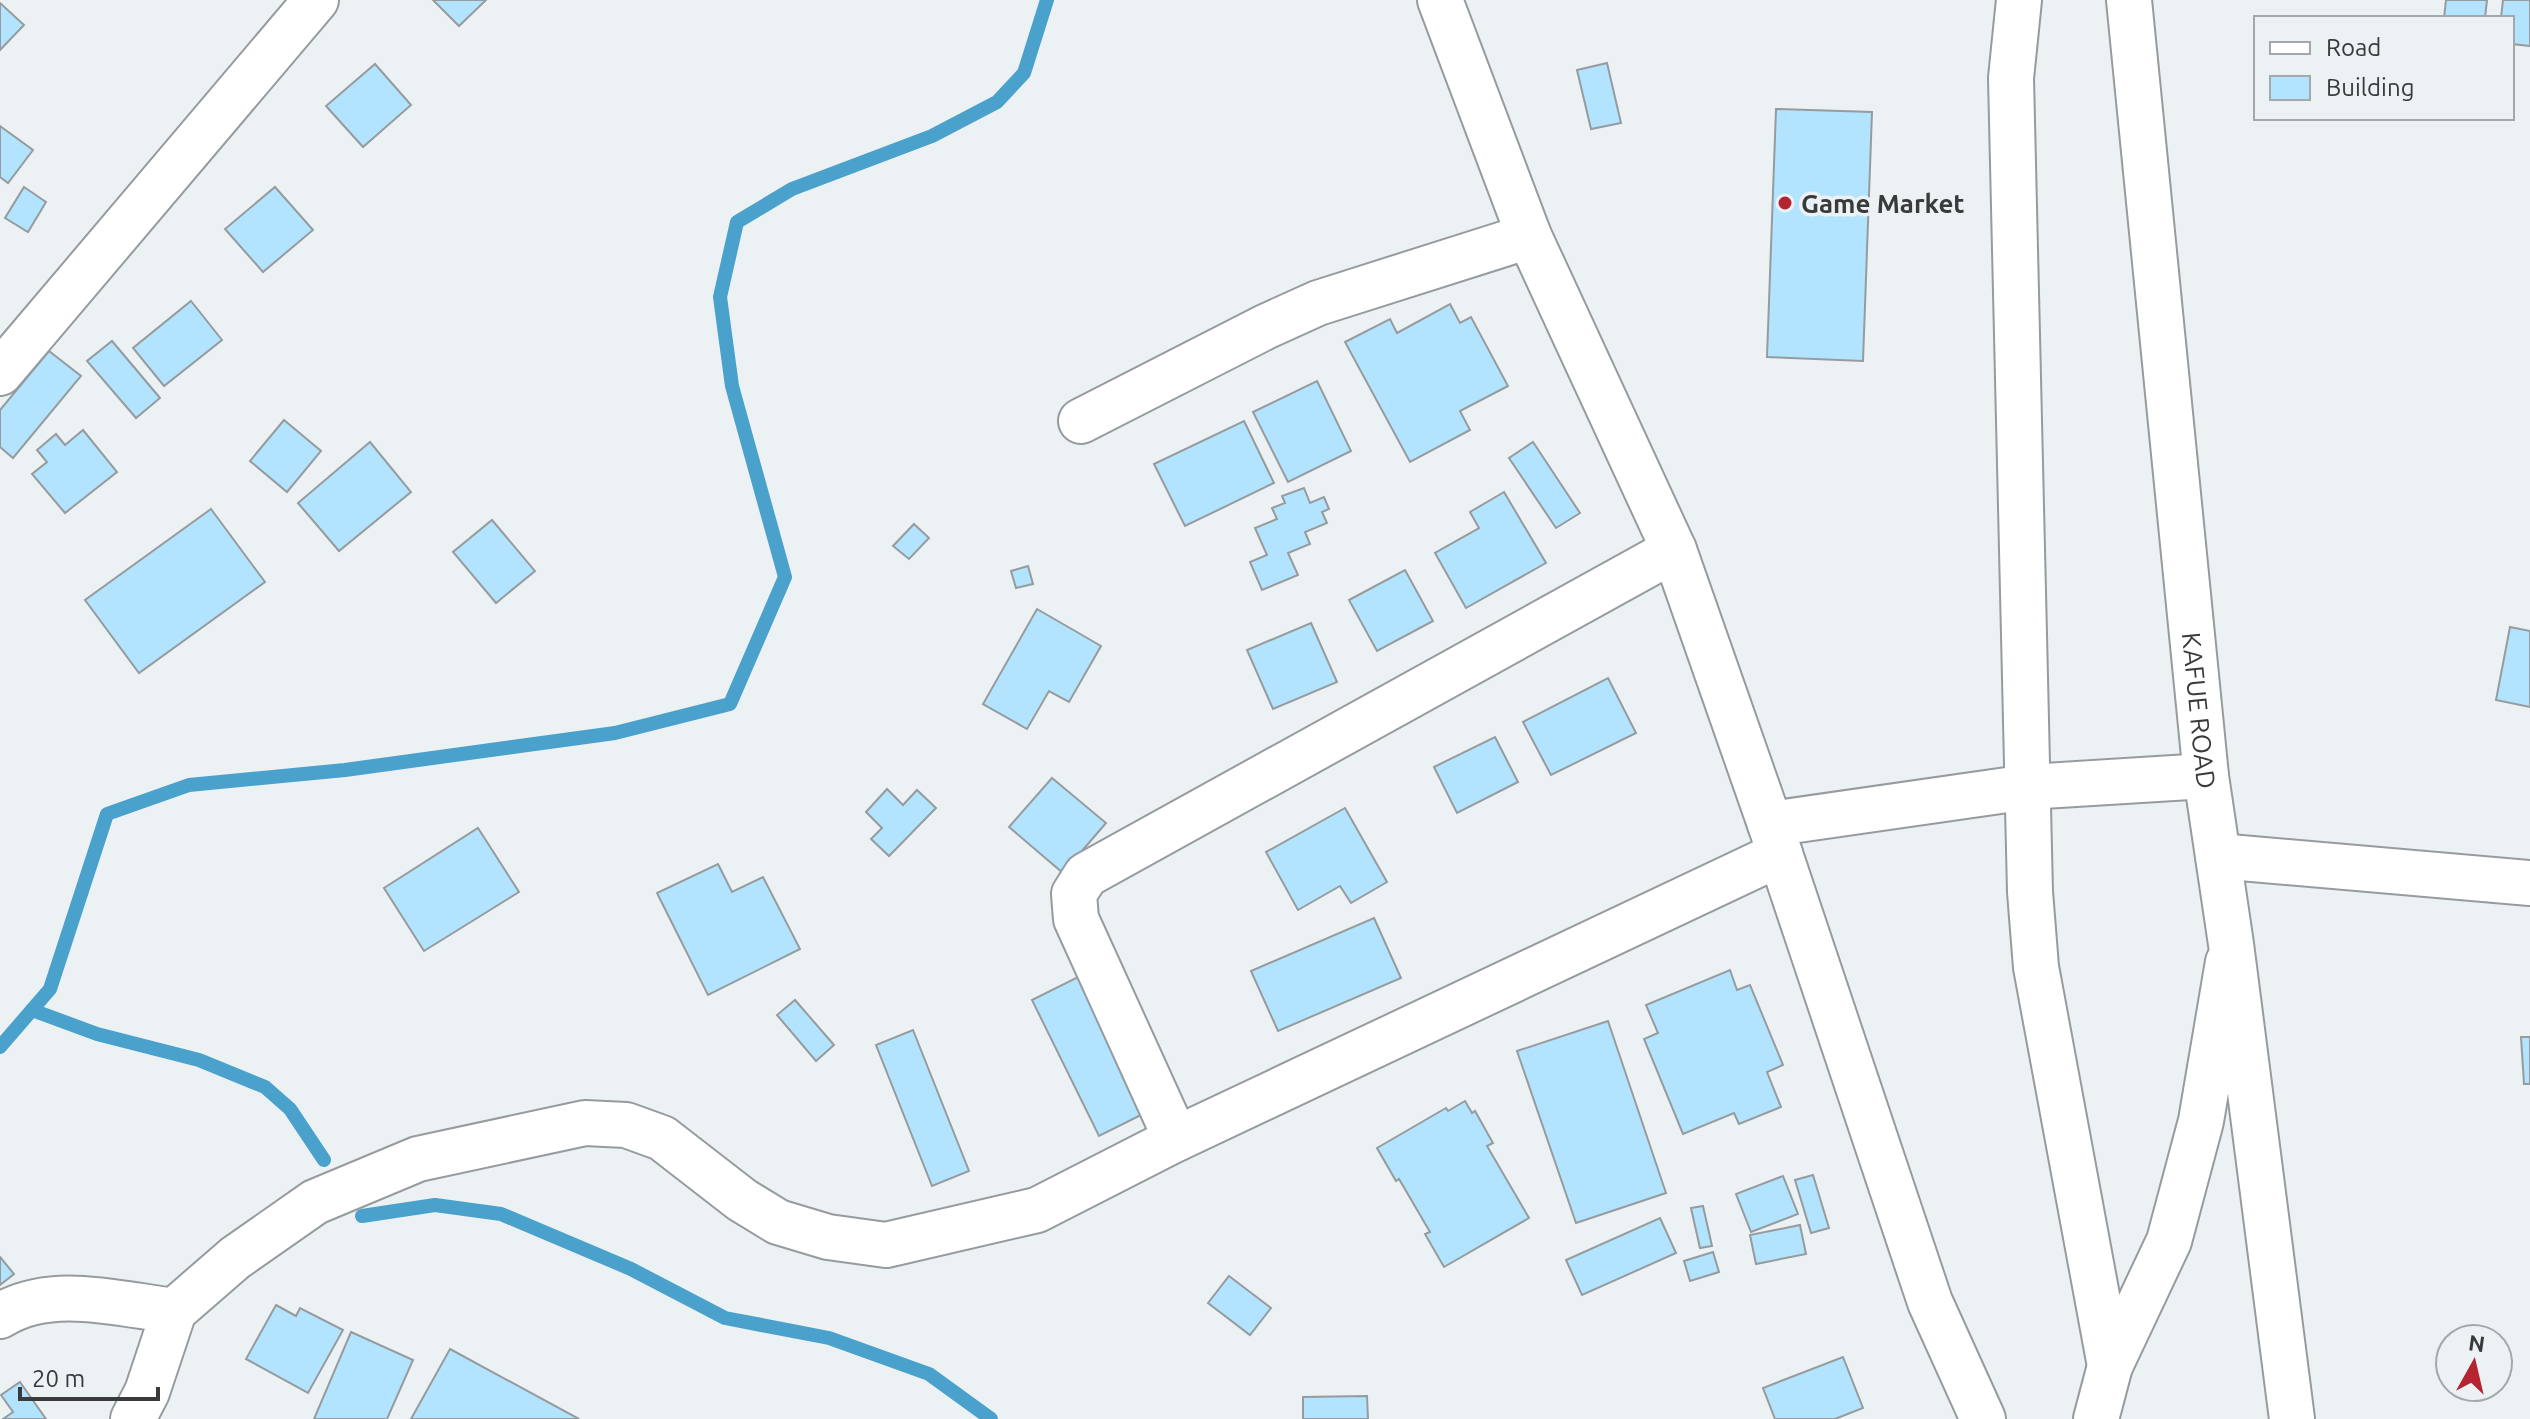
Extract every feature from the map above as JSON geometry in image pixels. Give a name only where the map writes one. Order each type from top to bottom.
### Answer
[{"type":"main road","points":[[0,373],[316,0]]},
{"type":"main road","points":[[1440,0],[1529,236],[1674,550],[1775,839],[1930,1302],[1983,1419]]},
{"type":"main road","points":[[2019,0],[2011,78],[2030,892],[2036,967],[2110,1366]]},
{"type":"main road","name":"KAFUE ROAD","points":[[2129,0],[2206,776],[2231,944],[2292,1419]]},
{"type":"main road","points":[[1081,421],[1318,303],[1529,236]]},
{"type":"main road","points":[[1176,1139],[1076,919],[1074,894],[1086,875],[1674,550]]},
{"type":"main road","points":[[133,1419],[147,1392],[174,1311],[235,1258],[315,1202],[418,1159],[585,1123],[626,1125],[662,1138],[742,1200],[778,1222],[828,1237],[886,1245],[1037,1210],[1775,839],[2028,787],[2206,776]]},
{"type":"main road","points":[[2218,856],[2530,883]]},
{"type":"main road","points":[[2096,1419],[2110,1366],[2169,1241],[2201,1121],[2231,944]]},
{"type":"main road","points":[[0,1316],[38,1301],[80,1298],[174,1311]]},
{"type":"building","points":[[433,0],[486,0],[459,26]]},
{"type":"building","points":[[2446,0],[2487,0],[2485,16],[2444,16]]},
{"type":"building","points":[[2503,0],[2530,0],[2530,46],[2514,44],[2514,16],[2501,16]]},
{"type":"building","points":[[0,3],[24,25],[0,50]]},
{"type":"building","points":[[1607,63],[1621,123],[1591,129],[1577,70]]},
{"type":"building","points":[[375,64],[411,105],[363,147],[326,106]]},
{"type":"building","points":[[1776,109],[1872,112],[1863,361],[1767,357]]},
{"type":"building","points":[[0,126],[33,150],[8,183],[0,177]]},
{"type":"building","points":[[24,187],[46,202],[28,232],[5,218]]},
{"type":"building","points":[[275,187],[313,230],[263,272],[225,229]]},
{"type":"building","points":[[191,301],[222,340],[164,386],[133,348]]},
{"type":"building","points":[[1450,304],[1460,323],[1471,317],[1508,386],[1460,411],[1470,430],[1410,462],[1345,342],[1390,319],[1397,333]]},
{"type":"building","points":[[112,341],[160,398],[136,418],[87,361]]},
{"type":"building","points":[[49,351],[81,376],[13,458],[0,447],[0,410]]},
{"type":"building","points":[[1317,381],[1351,451],[1288,482],[1253,412]]},
{"type":"building","points":[[284,420],[321,451],[287,492],[250,461]]},
{"type":"building","points":[[1244,421],[1274,483],[1185,526],[1154,464]]},
{"type":"building","points":[[83,430],[117,472],[65,513],[32,474],[47,462],[37,450],[56,434],[65,445]]},
{"type":"building","points":[[370,442],[411,492],[339,551],[298,503]]},
{"type":"building","points":[[1533,442],[1580,513],[1556,528],[1509,458]]},
{"type":"building","points":[[1304,488],[1310,503],[1324,497],[1329,509],[1322,512],[1327,523],[1305,532],[1310,544],[1288,553],[1298,575],[1262,590],[1250,562],[1267,555],[1255,528],[1277,519],[1272,508],[1285,503],[1282,496]]},
{"type":"building","points":[[1504,492],[1546,563],[1466,608],[1435,553],[1479,528],[1470,512]]},
{"type":"building","points":[[211,509],[265,582],[139,673],[85,600]]},
{"type":"building","points":[[492,520],[535,571],[496,603],[453,552]]},
{"type":"building","points":[[914,524],[929,538],[909,559],[893,546]]},
{"type":"building","points":[[1028,566],[1033,584],[1016,588],[1011,571]]},
{"type":"building","points":[[1405,570],[1433,621],[1377,651],[1349,600]]},
{"type":"building","points":[[1037,609],[1101,646],[1069,702],[1049,691],[1027,729],[983,704]]},
{"type":"building","points":[[1311,623],[1337,682],[1273,709],[1247,650]]},
{"type":"building","points":[[2510,627],[2530,631],[2530,707],[2496,700]]},
{"type":"building","points":[[1608,678],[1636,733],[1551,775],[1523,722]]},
{"type":"building","points":[[1495,737],[1518,782],[1457,813],[1434,767]]},
{"type":"building","points":[[1052,778],[1106,823],[1063,873],[1009,827]]},
{"type":"building","points":[[887,789],[903,805],[917,790],[936,808],[889,856],[871,839],[882,828],[866,812]]},
{"type":"building","points":[[1345,808],[1387,882],[1351,903],[1340,886],[1298,910],[1266,852]]},
{"type":"building","points":[[478,828],[519,892],[424,951],[384,888]]},
{"type":"building","points":[[718,864],[732,892],[763,877],[800,949],[708,995],[657,893]]},
{"type":"building","points":[[1374,918],[1401,978],[1278,1031],[1251,971]]},
{"type":"building","points":[[1730,970],[1737,990],[1750,985],[1783,1065],[1767,1072],[1781,1107],[1739,1124],[1734,1113],[1683,1134],[1644,1039],[1658,1033],[1646,1005]]},
{"type":"building","points":[[1080,976],[1147,1112],[1099,1136],[1032,1000]]},
{"type":"building","points":[[795,1000],[834,1045],[816,1061],[777,1015]]},
{"type":"building","points":[[1608,1021],[1666,1193],[1576,1223],[1517,1051]]},
{"type":"building","points":[[913,1030],[969,1171],[932,1186],[876,1045]]},
{"type":"building","points":[[2521,1037],[2530,1037],[2530,1084],[2524,1084]]},
{"type":"building","points":[[1465,1101],[1472,1113],[1475,1111],[1493,1143],[1487,1146],[1529,1218],[1444,1267],[1425,1234],[1430,1232],[1377,1148],[1446,1108],[1448,1111]]},
{"type":"building","points":[[1813,1175],[1829,1228],[1811,1233],[1795,1180]]},
{"type":"building","points":[[1783,1176],[1798,1214],[1751,1232],[1736,1194]]},
{"type":"building","points":[[1703,1206],[1712,1246],[1700,1248],[1691,1208]]},
{"type":"building","points":[[1660,1218],[1676,1253],[1582,1295],[1566,1260]]},
{"type":"building","points":[[1800,1225],[1806,1254],[1756,1264],[1750,1235]]},
{"type":"building","points":[[1713,1252],[1719,1272],[1690,1281],[1684,1261]]},
{"type":"building","points":[[0,1257],[14,1274],[0,1285]]},
{"type":"building","points":[[1229,1276],[1271,1308],[1250,1335],[1208,1303]]},
{"type":"building","points":[[276,1305],[296,1316],[300,1308],[343,1330],[308,1393],[246,1359]]},
{"type":"building","points":[[351,1332],[413,1360],[387,1419],[314,1419]]},
{"type":"building","points":[[450,1349],[579,1419],[411,1419]]},
{"type":"building","points":[[1843,1357],[1863,1408],[1835,1419],[1775,1419],[1763,1388]]},
{"type":"building","points":[[20,1382],[46,1419],[3,1419],[13,1412],[1,1395]]},
{"type":"building","points":[[1367,1396],[1368,1419],[1303,1419],[1303,1397]]},
{"type":"waterway","points":[[0,1047],[50,989],[107,814],[189,785],[345,770],[615,733],[730,704],[785,577],[732,386],[720,297],[737,222],[792,189],[932,136],[997,102],[1024,73],[1047,0]]},
{"type":"waterway","points":[[32,1010],[97,1034],[199,1060],[265,1087],[290,1109],[324,1160]]},
{"type":"waterway","points":[[362,1216],[435,1205],[501,1214],[631,1269],[725,1318],[829,1338],[929,1374],[991,1419]]},
{"type":"place","name":"Game Market","points":[[1785,203]]}]
